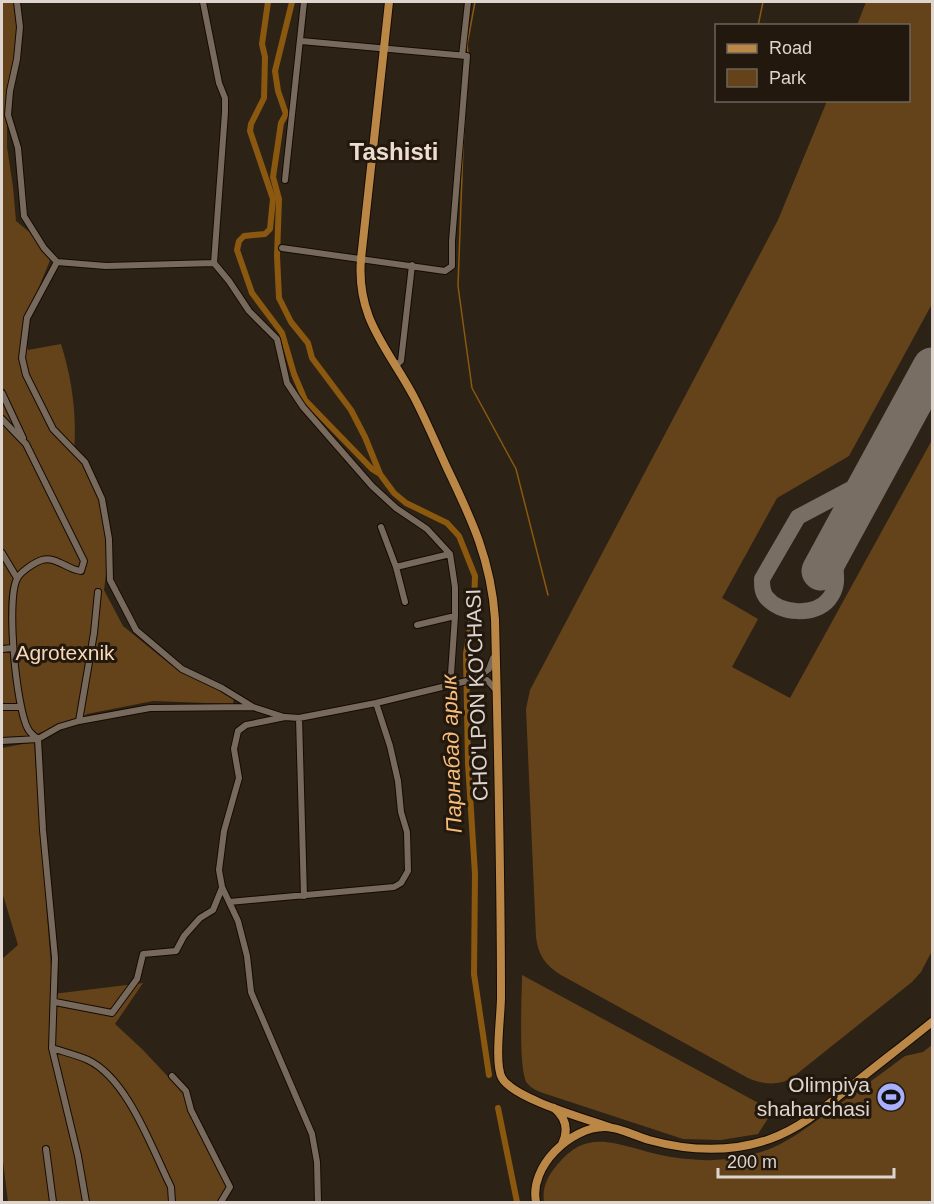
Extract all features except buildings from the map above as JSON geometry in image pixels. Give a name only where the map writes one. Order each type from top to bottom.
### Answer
[{"type":"main road","name":"CHO'LPON KO'CHASI","points":[[389,2],[360,279],[364,305],[373,329],[420,409],[482,546],[493,594],[501,906],[501,1024],[498,1068],[503,1079],[514,1091],[612,1128],[664,1144],[707,1150],[737,1147],[768,1140],[810,1118],[933,1022]]},
{"type":"main road","points":[[536,1203],[534,1192],[538,1178],[566,1135],[566,1124],[552,1106]]},
{"type":"main road","points":[[560,1146],[571,1137],[584,1131],[598,1127],[612,1128]]},
{"type":"street","points":[[17,2],[20,27],[8,115],[18,148],[24,216],[44,248],[57,262],[106,266],[214,263]]},
{"type":"street","points":[[203,2],[219,83],[225,98],[214,263],[249,311],[277,339],[288,383],[303,407],[372,486],[396,508],[427,529],[450,554],[456,616],[451,674],[456,684]]},
{"type":"street","points":[[285,180],[304,2]]},
{"type":"street","points":[[462,56],[468,2]]},
{"type":"street","points":[[282,248],[445,271],[452,266],[452,241],[468,56],[384,50],[301,40]]},
{"type":"street","points":[[57,262],[27,318],[22,358],[26,375],[53,429],[85,462],[102,498],[109,539],[110,580],[136,630],[182,669],[222,688],[253,707],[285,717],[299,718],[376,703],[475,679],[491,665],[496,646]]},
{"type":"street","points":[[395,366],[401,361],[412,265]]},
{"type":"street","points":[[2,393],[84,561],[81,571],[74,571],[62,563],[49,559],[41,560],[17,578],[13,592],[13,648],[20,707],[28,731],[38,739],[43,830],[55,958],[52,1048],[78,1156],[86,1203]]},
{"type":"street","points":[[2,418],[26,444]]},
{"type":"street","points":[[381,526],[396,567],[405,602]]},
{"type":"street","points":[[2,553],[17,578]]},
{"type":"street","points":[[396,567],[450,554]]},
{"type":"street","points":[[79,721],[94,633],[98,592]]},
{"type":"street","points":[[417,625],[456,616]]},
{"type":"street","points":[[2,648],[13,648]]},
{"type":"street","points":[[475,679],[487,680],[494,686],[497,695]]},
{"type":"street","points":[[229,902],[394,887],[401,883],[408,872],[407,832],[401,812],[398,781],[390,746],[376,703]]},
{"type":"street","points":[[2,707],[20,707]]},
{"type":"street","points":[[2,741],[38,739],[53,730],[79,721],[150,708],[253,707]]},
{"type":"street","points":[[285,717],[246,725],[238,731],[234,749],[239,778],[221,848],[219,870],[222,887],[238,921],[247,956],[251,992],[312,1134],[317,1162],[318,1203]]},
{"type":"street","points":[[299,718],[304,896]]},
{"type":"street","points":[[55,1002],[111,1013],[137,979],[143,954],[176,951],[184,936],[200,918],[213,910],[222,887]]},
{"type":"street","points":[[52,1048],[89,1060],[114,1079],[130,1104],[171,1187],[172,1203]]},
{"type":"street","points":[[172,1076],[186,1091],[191,1110],[230,1187],[221,1203]]},
{"type":"street","points":[[46,1149],[53,1203]]},
{"type":"green space","name":"Agrotexnik","points":[[2,2],[16,2],[19,27],[7,115],[7,147],[16,221],[33,235],[51,258],[22,328],[28,350],[61,344],[73,397],[74,451],[86,469],[98,498],[106,533],[107,566],[104,590],[123,626],[171,665],[234,697],[233,704],[153,701],[87,714],[77,721],[27,737],[2,738]]},
{"type":"green space","points":[[866,2],[932,2],[932,304],[849,456],[777,498],[722,598],[758,619],[732,667],[790,698],[932,440],[932,951],[921,972],[912,982],[793,1077],[782,1082],[766,1083],[748,1078],[561,975],[544,959],[536,937],[526,709],[530,690],[778,220],[827,102],[910,102],[910,24],[857,24]]},
{"type":"green space","points":[[34,742],[53,994],[143,983],[115,1024],[189,1099],[228,1187],[218,1202],[8,1202],[2,1153],[2,959],[18,945],[3,895],[2,748]]},
{"type":"green space","points":[[522,975],[773,1111],[758,1134],[721,1140],[683,1139],[536,1090],[527,1083],[522,1063]]},
{"type":"green space","name":"Olimpiya shaharchasi","points":[[932,1045],[932,1202],[544,1202],[545,1187],[550,1174],[566,1156],[583,1145],[592,1142],[611,1143],[697,1160],[725,1159],[761,1152],[798,1134],[905,1056],[923,1052]]},
{"type":"waterway","name":"Парнабад арык","points":[[268,2],[262,44],[265,57],[264,98],[251,124],[250,131],[273,199],[270,229],[265,234],[244,236],[239,241],[237,250],[252,293],[282,333],[294,374],[305,400],[372,469],[380,474],[394,493],[406,503],[447,523],[459,536],[475,576],[474,604],[466,654],[468,763],[475,874],[474,974],[489,1075]]},
{"type":"waterway","name":"Парнабад арык","points":[[292,2],[275,71],[278,91],[286,114],[281,123],[273,177],[279,199],[277,256],[279,298],[291,322],[308,343],[312,358],[351,410],[380,474]]},
{"type":"waterway","points":[[468,53],[467,45],[475,2]]},
{"type":"waterway","points":[[758,24],[763,2]]},
{"type":"waterway","points":[[469,61],[458,286],[472,388],[516,469],[548,595]]},
{"type":"waterway","name":"Парнабад арык","points":[[498,1108],[517,1202]]},
{"type":"taxiway","points":[[837,540],[835,589],[823,605],[807,611],[789,610],[772,603],[766,597],[762,579],[798,517],[862,483],[876,470]]},
{"type":"runway","points":[[821,571],[932,367]]},
{"type":"place","name":"Olimpiya shaharchasi","points":[[891,1097]]},
{"type":"district","name":"Tashisti","points":[[394,152]]}]
